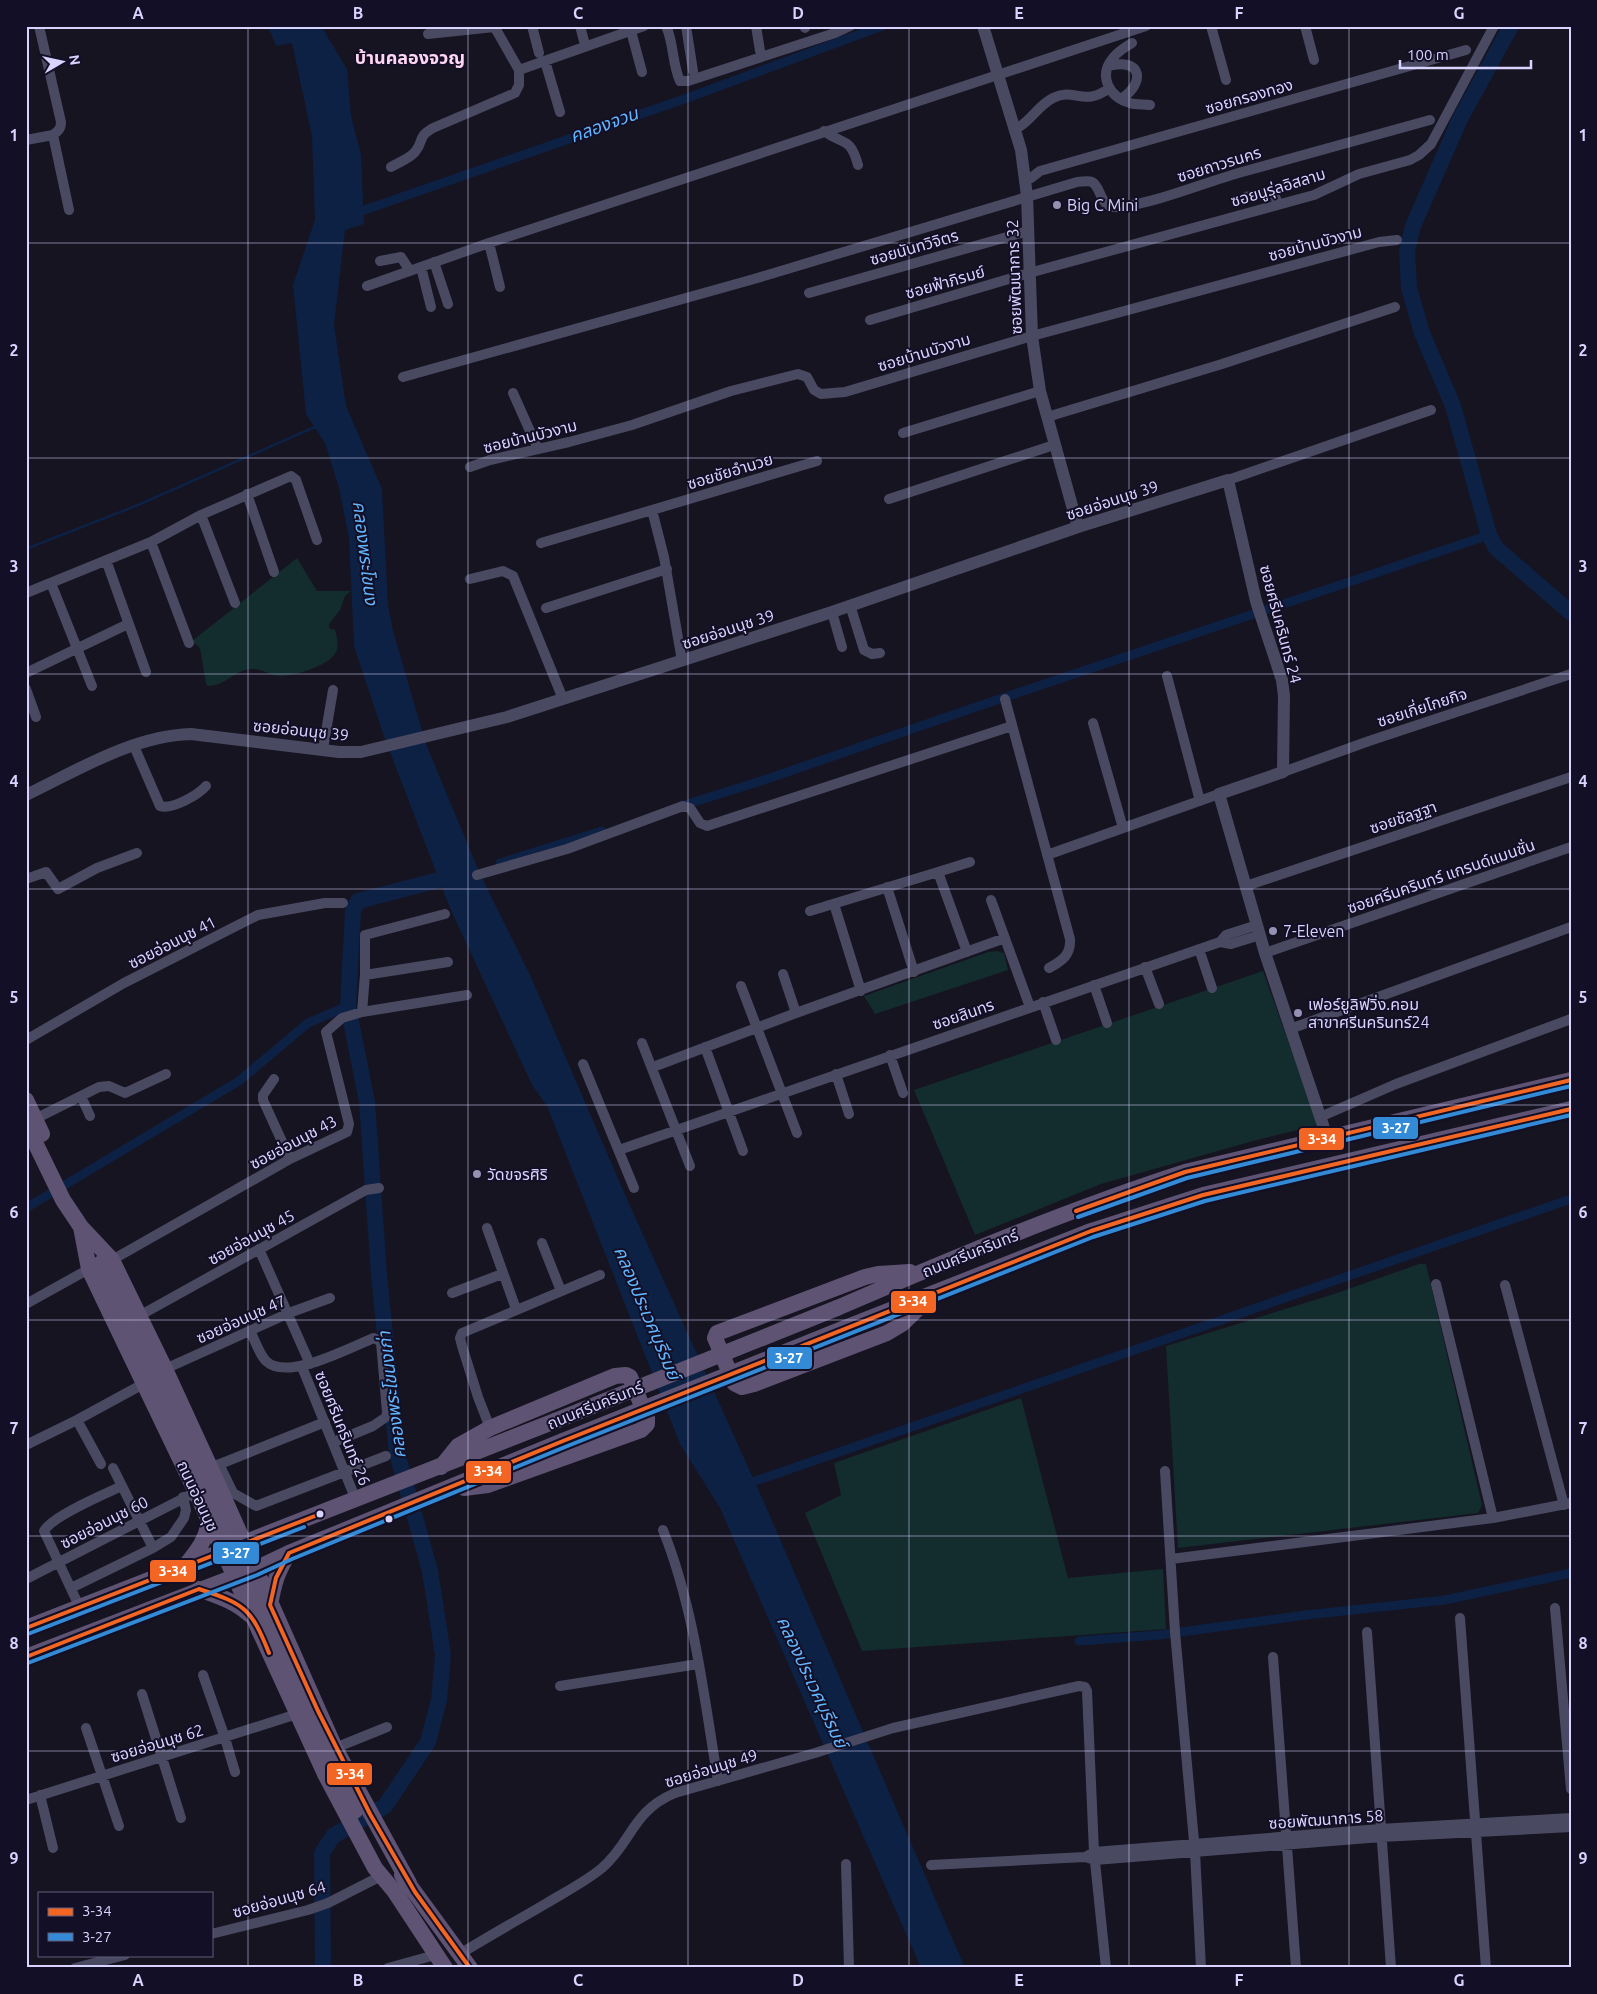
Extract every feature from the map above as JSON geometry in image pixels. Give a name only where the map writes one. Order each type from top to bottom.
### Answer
[{"type":"main road","name":"ถนนศรีนครินทร์","points":[[26,1628],[411,1479],[1131,1190],[1186,1172],[1571,1080]]},
{"type":"main road","name":"ถนนอ่อนนุช","points":[[26,1100],[31,1126],[56,1173],[226,1527],[329,1759],[395,1892],[440,1961]]},
{"type":"main road","name":"ถนนศรีนครินทร์","points":[[26,1657],[255,1569],[289,1553],[563,1441],[1091,1231],[1203,1195],[1571,1109]]},
{"type":"main road","name":"ถนนอ่อนนุช","points":[[100,1264],[139,1316],[215,1471],[230,1512],[270,1605],[349,1776],[409,1883],[470,1968]]},
{"type":"main road","name":"ถนนอ่อนนุช","points":[[100,1264],[190,1494],[209,1520],[332,1788],[369,1858],[395,1892]]},
{"type":"main road","points":[[923,1272],[878,1274],[865,1277],[717,1333],[715,1338],[734,1383],[742,1387],[887,1332],[908,1319],[933,1294]]},
{"type":"main road","points":[[440,1467],[458,1446],[490,1428],[621,1375],[630,1377],[647,1418],[645,1427],[641,1430],[488,1485],[448,1489]]},
{"type":"main road","points":[[190,1494],[207,1494],[215,1471]]},
{"type":"main road","points":[[230,1512],[244,1528],[255,1531],[281,1530]]},
{"type":"main road","points":[[185,1566],[201,1548],[208,1532],[209,1520]]},
{"type":"main road","points":[[270,1605],[278,1572],[289,1553]]},
{"type":"main road","points":[[199,1589],[241,1606],[252,1616]]},
{"type":"main road","points":[[266,1646],[266,1638],[271,1633],[277,1633],[285,1637]]},
{"type":"main road","name":"ถนนอ่อนนุช","points":[[370,1839],[409,1883]]},
{"type":"street","points":[[26,140],[53,135],[61,126],[39,26]]},
{"type":"street","points":[[532,26],[560,112]]},
{"type":"street","points":[[580,26],[584,41]]},
{"type":"street","points":[[519,70],[542,57],[644,26]]},
{"type":"street","points":[[666,26],[670,35],[677,75],[680,81],[688,81],[835,33],[850,26]]},
{"type":"street","points":[[686,26],[693,71]]},
{"type":"street","points":[[756,26],[760,51]]},
{"type":"street","name":"ซอยพัฒนาการ 32","points":[[983,26],[1024,165],[1027,196],[1032,336],[1040,391],[1078,527]]},
{"type":"street","points":[[367,286],[489,243],[824,131],[1146,26]]},
{"type":"street","points":[[1211,26],[1226,80]]},
{"type":"street","points":[[1305,26],[1314,60]]},
{"type":"street","name":"ซอยนูรุ่ลอิสลาม","points":[[1029,273],[1314,195],[1359,174],[1410,160],[1431,144],[1494,26]]},
{"type":"street","points":[[391,166],[412,155],[417,150],[423,134],[433,128],[515,94],[520,84],[519,70],[494,27],[428,34]]},
{"type":"street","points":[[631,31],[642,72]]},
{"type":"street","points":[[1132,43],[1118,52],[1108,66],[1106,79],[1108,89],[1130,103],[1150,105]]},
{"type":"street","name":"ซอยกรองทอง","points":[[1025,180],[1040,171],[1466,50]]},
{"type":"street","points":[[1108,66],[1128,63],[1134,68],[1136,78],[1134,88],[1121,99]]},
{"type":"street","points":[[1014,130],[1023,126],[1052,98],[1061,95],[1093,98],[1108,89]]},
{"type":"street","name":"ซอยถาวรนคร","points":[[1027,196],[1086,181],[1095,184],[1098,192],[1111,207],[1119,207],[1140,203],[1242,172],[1430,120]]},
{"type":"street","points":[[824,131],[834,138],[847,142],[858,165]]},
{"type":"street","points":[[53,135],[69,210]]},
{"type":"street","points":[[1024,165],[1040,171]]},
{"type":"street","points":[[1246,197],[1273,191],[1278,204]]},
{"type":"street","points":[[403,377],[754,279],[1027,196]]},
{"type":"street","name":"ซอยนันทวิจิตร","points":[[809,293],[1028,231]]},
{"type":"street","name":"ซอยบ้านบัวงาม","points":[[470,467],[483,462],[632,425],[787,376],[803,374],[818,393],[829,395],[845,392],[1032,336],[1379,242],[1397,240]]},
{"type":"street","points":[[489,243],[500,287]]},
{"type":"street","points":[[380,261],[401,257],[410,271]]},
{"type":"street","points":[[434,262],[448,304]]},
{"type":"street","points":[[421,267],[431,307]]},
{"type":"street","name":"ซอยฟ้าภิรมย์","points":[[870,320],[1029,273]]},
{"type":"street","points":[[1047,417],[1222,364],[1395,307]]},
{"type":"street","points":[[903,433],[1040,391]]},
{"type":"street","points":[[513,393],[538,449]]},
{"type":"street","name":"ซอยอ่อนนุช 39","points":[[26,795],[103,758],[170,735],[191,734],[339,752],[361,752],[488,723],[832,612],[1078,527],[1228,480],[1431,410]]},
{"type":"street","points":[[889,499],[1054,444]]},
{"type":"street","name":"ซอยชัยอำนวย","points":[[541,543],[817,461]]},
{"type":"street","points":[[26,593],[151,542],[201,515],[287,477],[294,477],[317,540]]},
{"type":"street","name":"ซอยศรีนครินทร์ 24","points":[[1228,480],[1258,607],[1282,680],[1284,696],[1283,772]]},
{"type":"street","points":[[247,494],[274,572]]},
{"type":"street","points":[[652,510],[667,569],[682,661]]},
{"type":"street","points":[[201,515],[235,603]]},
{"type":"street","points":[[151,542],[189,643]]},
{"type":"street","points":[[106,560],[146,672]]},
{"type":"street","points":[[546,608],[667,569]]},
{"type":"street","points":[[470,578],[503,571],[513,576],[563,699]]},
{"type":"street","points":[[51,583],[92,686]]},
{"type":"street","points":[[850,605],[864,650],[867,653],[880,653]]},
{"type":"street","points":[[832,612],[842,647]]},
{"type":"street","points":[[26,673],[128,624]]},
{"type":"street","name":"ซอยเกี่ยโกยกิจ","points":[[1283,772],[1369,740],[1571,674]]},
{"type":"street","points":[[1167,676],[1200,801]]},
{"type":"street","points":[[26,689],[36,717]]},
{"type":"street","points":[[323,749],[333,690]]},
{"type":"street","points":[[1005,700],[1070,939],[1071,948],[1062,961],[1049,968]]},
{"type":"street","points":[[1093,724],[1123,828]]},
{"type":"street","points":[[477,875],[567,849],[683,806],[690,808],[700,823],[707,826],[1012,726]]},
{"type":"street","points":[[134,746],[160,806],[168,807],[199,793],[206,786]]},
{"type":"street","points":[[1047,855],[1283,772]]},
{"type":"street","name":"ซอยชัลฐฐา","points":[[1246,886],[1571,777]]},
{"type":"street","points":[[1219,794],[1265,953],[1327,1137]]},
{"type":"street","name":"ซอยศรีนครินทร์ แกรนด์แมนชั่น","points":[[1265,953],[1571,847]]},
{"type":"street","points":[[26,879],[46,872],[58,889],[98,868],[137,853]]},
{"type":"street","points":[[810,911],[970,862]]},
{"type":"street","points":[[938,872],[967,952]]},
{"type":"street","points":[[887,887],[914,972]]},
{"type":"street","points":[[991,900],[1030,1007]]},
{"type":"street","name":"ซอยอ่อนนุช 41","points":[[26,1040],[124,983],[258,915],[309,906],[343,903]]},
{"type":"street","points":[[834,904],[860,991]]},
{"type":"street","points":[[357,1013],[365,975],[365,935],[445,914]]},
{"type":"street","points":[[1290,1030],[1571,927]]},
{"type":"street","name":"ซอยสินทร","points":[[619,1150],[1094,984],[1220,942],[1231,944],[1258,930]]},
{"type":"street","points":[[653,1067],[1005,938]]},
{"type":"street","points":[[1199,949],[1212,988]]},
{"type":"street","points":[[365,975],[448,962]]},
{"type":"street","points":[[1145,967],[1159,1004]]},
{"type":"street","points":[[783,974],[796,1013]]},
{"type":"street","points":[[1094,984],[1107,1023]]},
{"type":"street","points":[[741,986],[797,1133]]},
{"type":"street","name":"ซอยอ่อนนุช 43","points":[[26,1304],[290,1159],[349,1129],[326,1032],[342,1018],[357,1013],[467,995]]},
{"type":"street","points":[[1043,1002],[1056,1040]]},
{"type":"street","points":[[1320,1117],[1396,1084],[1571,1018]]},
{"type":"street","points":[[642,1043],[653,1067],[690,1166]]},
{"type":"street","points":[[705,1048],[743,1151]]},
{"type":"street","points":[[890,1055],[903,1092]]},
{"type":"street","points":[[583,1064],[634,1188]]},
{"type":"street","points":[[31,1126],[98,1087],[109,1086],[125,1093],[166,1074]]},
{"type":"street","points":[[836,1074],[849,1114]]},
{"type":"street","points":[[274,1079],[263,1095],[263,1100],[290,1159]]},
{"type":"street","points":[[81,1096],[90,1116]]},
{"type":"street","name":"ซอยอ่อนนุช 45","points":[[139,1316],[373,1188]]},
{"type":"street","points":[[487,1228],[516,1309]]},
{"type":"street","points":[[542,1243],[561,1291]]},
{"type":"street","name":"ซอยศรีนครินทร์ 26","points":[[259,1249],[289,1313],[325,1422],[356,1500]]},
{"type":"street","points":[[452,1293],[502,1274]]},
{"type":"street","points":[[490,1428],[462,1346],[461,1335],[464,1331],[600,1275]]},
{"type":"street","points":[[1436,1284],[1493,1518]]},
{"type":"street","points":[[1171,1559],[1493,1518],[1567,1504],[1505,1285]]},
{"type":"street","name":"ซอยอ่อนนุช 47","points":[[165,1369],[289,1313],[330,1298]]},
{"type":"street","points":[[250,1331],[266,1361],[278,1369],[306,1365],[374,1338],[381,1342],[383,1346],[386,1417],[373,1426],[334,1442]]},
{"type":"street","points":[[26,1445],[145,1383]]},
{"type":"street","points":[[77,1420],[101,1464]]},
{"type":"street","points":[[325,1422],[215,1471],[233,1493],[256,1506],[386,1456]]},
{"type":"street","points":[[113,1468],[153,1548]]},
{"type":"street","points":[[1165,1470],[1175,1632],[1195,1848],[1201,1968]]},
{"type":"street","points":[[80,1608],[44,1531],[46,1526],[62,1516],[122,1486]]},
{"type":"street","points":[[71,1588],[153,1548],[171,1537],[180,1526],[190,1494]]},
{"type":"street","name":"ซอยอ่อนนุช 60","points":[[26,1579],[190,1494]]},
{"type":"street","points":[[663,1530],[680,1578],[698,1664],[718,1782]]},
{"type":"street","points":[[1555,1608],[1571,1789]]},
{"type":"street","points":[[1460,1618],[1486,1968]]},
{"type":"street","points":[[1367,1632],[1391,1968]]},
{"type":"street","points":[[1273,1657],[1296,1968]]},
{"type":"street","points":[[560,1686],[698,1664]]},
{"type":"street","points":[[203,1675],[235,1772]]},
{"type":"street","name":"ซอยอ่อนนุช 49","points":[[460,1954],[583,1882],[603,1867],[619,1850],[636,1822],[655,1803],[675,1792],[718,1782],[872,1734],[1079,1686],[1085,1687],[1087,1691],[1091,1856]]},
{"type":"street","points":[[142,1694],[181,1818]]},
{"type":"street","name":"ซอยอ่อนนุช 62","points":[[26,1800],[297,1714]]},
{"type":"street","points":[[335,1748],[387,1727]]},
{"type":"street","points":[[86,1728],[119,1826]]},
{"type":"street","points":[[40,1796],[53,1848]]},
{"type":"street","name":"ซอยพัฒนาการ 58","points":[[1476,1828],[1571,1818]]},
{"type":"street","name":"ซอยพัฒนาการ 58","points":[[931,1865],[1091,1856],[1380,1833],[1476,1828],[1571,1827]]},
{"type":"street","points":[[1091,1856],[1106,1968]]},
{"type":"street","points":[[846,1864],[848,1968]]},
{"type":"street","name":"ซอยอ่อนนุช 64","points":[[212,1934],[308,1910],[328,1903],[381,1876]]},
{"type":"street","points":[[75,1968],[121,1956]]},
{"type":"street","points":[[388,1968],[440,1961]]},
{"type":"green space","points":[[297,558],[317,591],[351,591],[345,596],[340,610],[329,624],[329,628],[335,630],[338,644],[336,652],[326,662],[302,672],[280,676],[251,669],[240,672],[220,683],[208,686],[206,684],[200,648],[192,641]]},
{"type":"green space","points":[[997,951],[1004,953],[1008,970],[875,1014],[864,996],[988,952]]},
{"type":"green space","points":[[1263,971],[1318,1125],[1257,1140],[1101,1184],[975,1235],[914,1090]]},
{"type":"green space","points":[[1419,1264],[1426,1264],[1482,1505],[1478,1513],[1178,1548],[1166,1346],[1334,1294]]},
{"type":"green space","points":[[1021,1398],[1068,1578],[1163,1569],[1166,1629],[862,1651],[805,1513],[841,1495],[834,1463]]},
{"type":"water","points":[[268,26],[321,26],[347,69],[351,116],[361,155],[364,224],[345,230],[334,325],[346,406],[382,489],[388,605],[393,631],[426,744],[480,874],[531,977],[626,1197],[763,1500],[965,1968],[921,1968],[720,1508],[680,1444],[547,1106],[532,1085],[450,908],[385,739],[354,646],[349,538],[339,488],[325,443],[306,414],[293,285],[315,220],[312,136],[292,43],[276,46]]},
{"type":"waterway","name":"คลองจวน","points":[[353,214],[690,97],[882,26]]},
{"type":"waterway","points":[[1511,26],[1460,119],[1413,226],[1407,251],[1409,288],[1422,333],[1453,406],[1489,535],[1496,548],[1571,613]]},
{"type":"waterway","points":[[26,549],[138,505],[317,426]]},
{"type":"waterway","points":[[681,806],[761,781],[1489,535]]},
{"type":"waterway","points":[[500,863],[602,831]]},
{"type":"waterway","name":"คลองพระโขนงเก่า","points":[[323,1968],[322,1853],[333,1836],[385,1806],[428,1742],[439,1700],[443,1655],[430,1571],[397,1453],[379,1275],[367,1102],[348,1006],[353,911],[358,901],[454,876],[451,869]]},
{"type":"waterway","points":[[26,1208],[239,1081],[308,1023],[348,1006]]},
{"type":"waterway","points":[[744,1485],[1571,1199]]},
{"type":"waterway","points":[[1079,1641],[1159,1635],[1306,1615],[1445,1600],[1571,1573]]},
{"type":"transit line","name":"3-34","points":[[1076,1211],[1185,1172],[1571,1080]]},
{"type":"transit line","name":"3-27","points":[[1078,1217],[1187,1178],[1571,1086]]},
{"type":"transit line","name":"3-34","points":[[470,1968],[415,1892],[370,1814],[318,1711],[270,1605],[276,1578],[289,1553],[563,1441],[1091,1231],[1203,1195],[1571,1109]]},
{"type":"transit line","name":"3-27","points":[[28,1663],[257,1575],[565,1447],[1093,1237],[1205,1201],[1571,1115]]},
{"type":"transit line","name":"3-34","points":[[26,1628],[320,1514]]},
{"type":"transit line","name":"3-27","points":[[28,1634],[304,1527]]},
{"type":"transit line","name":"3-34","points":[[26,1657],[199,1589],[227,1599],[245,1610],[257,1626],[269,1653]]},
{"type":"place","name":"Big C Mini","points":[[1057,205]]},
{"type":"place","name":"7-Eleven","points":[[1273,931]]},
{"type":"place","name":"เฟอร์ยูลิฟวิ่ง.คอม สาขาศรีนครินทร์24","points":[[1298,1013]]},
{"type":"place","name":"วัดขจรศิริ","points":[[477,1174]]},
{"type":"district","name":"บ้านคลองจวญ","points":[[410,58]]},
{"type":"water label","name":"คลองพระโขนง","points":[[365,553]]},
{"type":"water label","name":"คลองประเวศบุรีรมย์","points":[[647,1313]]},
{"type":"water label","name":"คลองประเวศบุรีรมย์","points":[[812,1682]]}]
